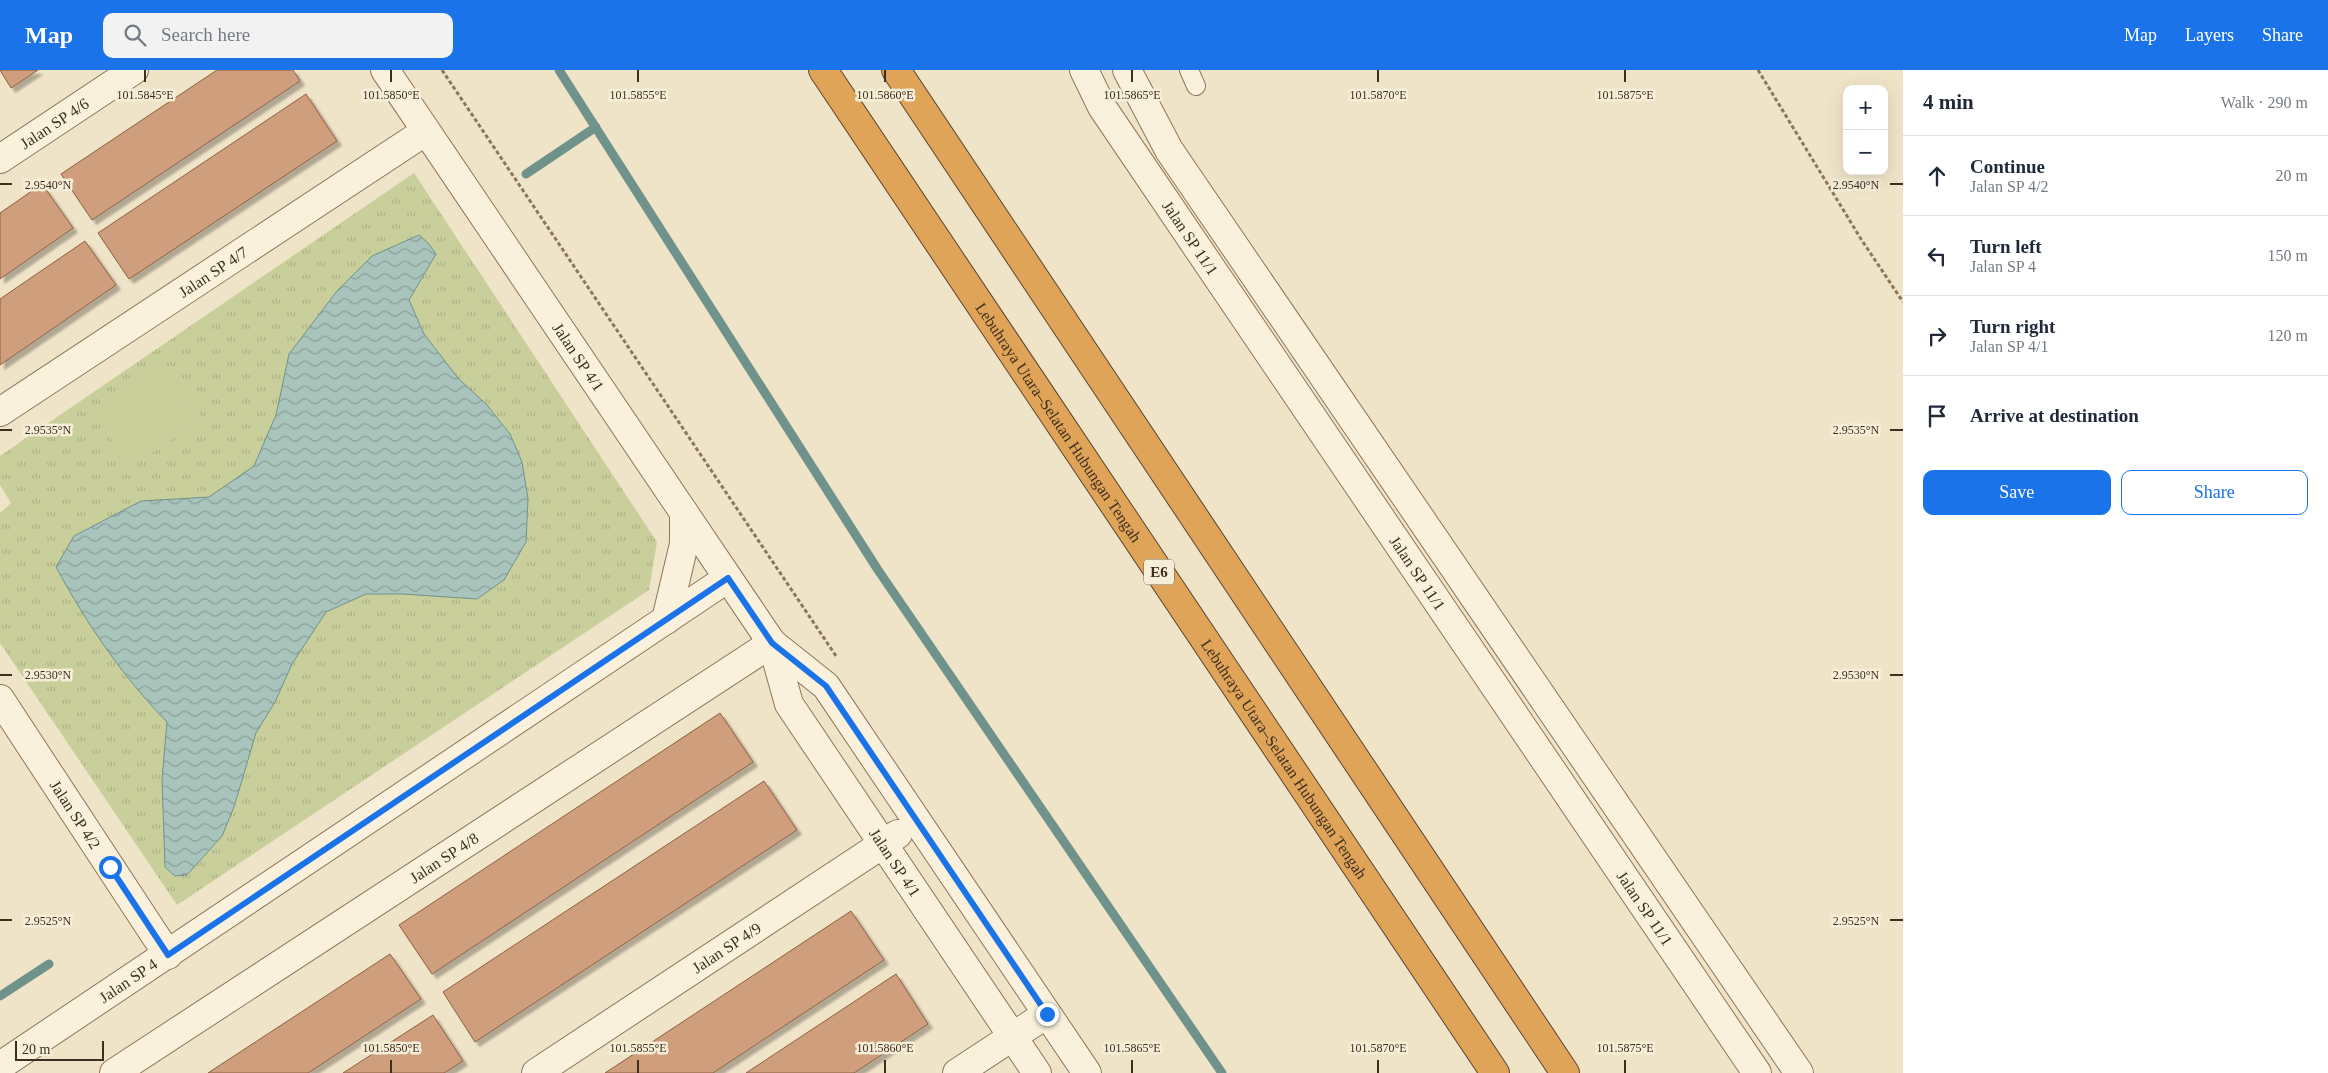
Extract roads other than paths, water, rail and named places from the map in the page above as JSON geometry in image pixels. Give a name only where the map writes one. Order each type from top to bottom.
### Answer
[{"type":"highway","name":"Lebuhraya Utara–Selatan Hubungan Tengah","points":[[824,70],[1495,1073]]},
{"type":"highway","points":[[896,70],[1565,1073]]},
{"type":"street","name":"Jalan SP 4/6","points":[[0,160],[134,70]]},
{"type":"street","name":"Jalan SP 4/1","points":[[385,70],[772,643],[826,686],[1087,1073]]},
{"type":"street","name":"Jalan SP 11/1","points":[[1084,70],[1108,116],[1758,1073]]},
{"type":"street","name":"Jalan SP 11/1","points":[[1127,70],[1168,150],[1799,1073]]},
{"type":"street","name":"Jalan SP 4/7","points":[[0,412],[426,131]]},
{"type":"street","points":[[666,620],[684,544],[684,513]]},
{"type":"street","name":"Jalan SP 4","points":[[8,1067],[168,955],[728,578]]},
{"type":"street","name":"Jalan SP 4/1","points":[[772,643],[789,704],[1037,1073]]},
{"type":"street","name":"Jalan SP 4/8","points":[[114,1073],[772,643]]},
{"type":"street","name":"Jalan SP 4/2","points":[[0,699],[168,955]]},
{"type":"street","name":"Jalan SP 4/9","points":[[536,1073],[883,843],[917,823]]},
{"type":"street","points":[[956,1073],[1047,1014]]},
{"type":"water","points":[[419,235],[436,254],[409,300],[424,334],[458,378],[487,405],[510,434],[522,462],[528,499],[526,542],[504,580],[477,599],[403,594],[366,594],[326,612],[292,664],[275,702],[256,733],[234,807],[222,836],[187,875],[175,876],[165,867],[162,780],[167,722],[106,649],[56,567],[74,536],[141,501],[209,497],[254,466],[276,415],[289,354],[337,291],[372,256]]},
{"type":"waterway","points":[[559,70],[878,570],[1222,1073]]},
{"type":"waterway","points":[[526,174],[596,127]]},
{"type":"waterway","points":[[0,996],[49,964]]}]
